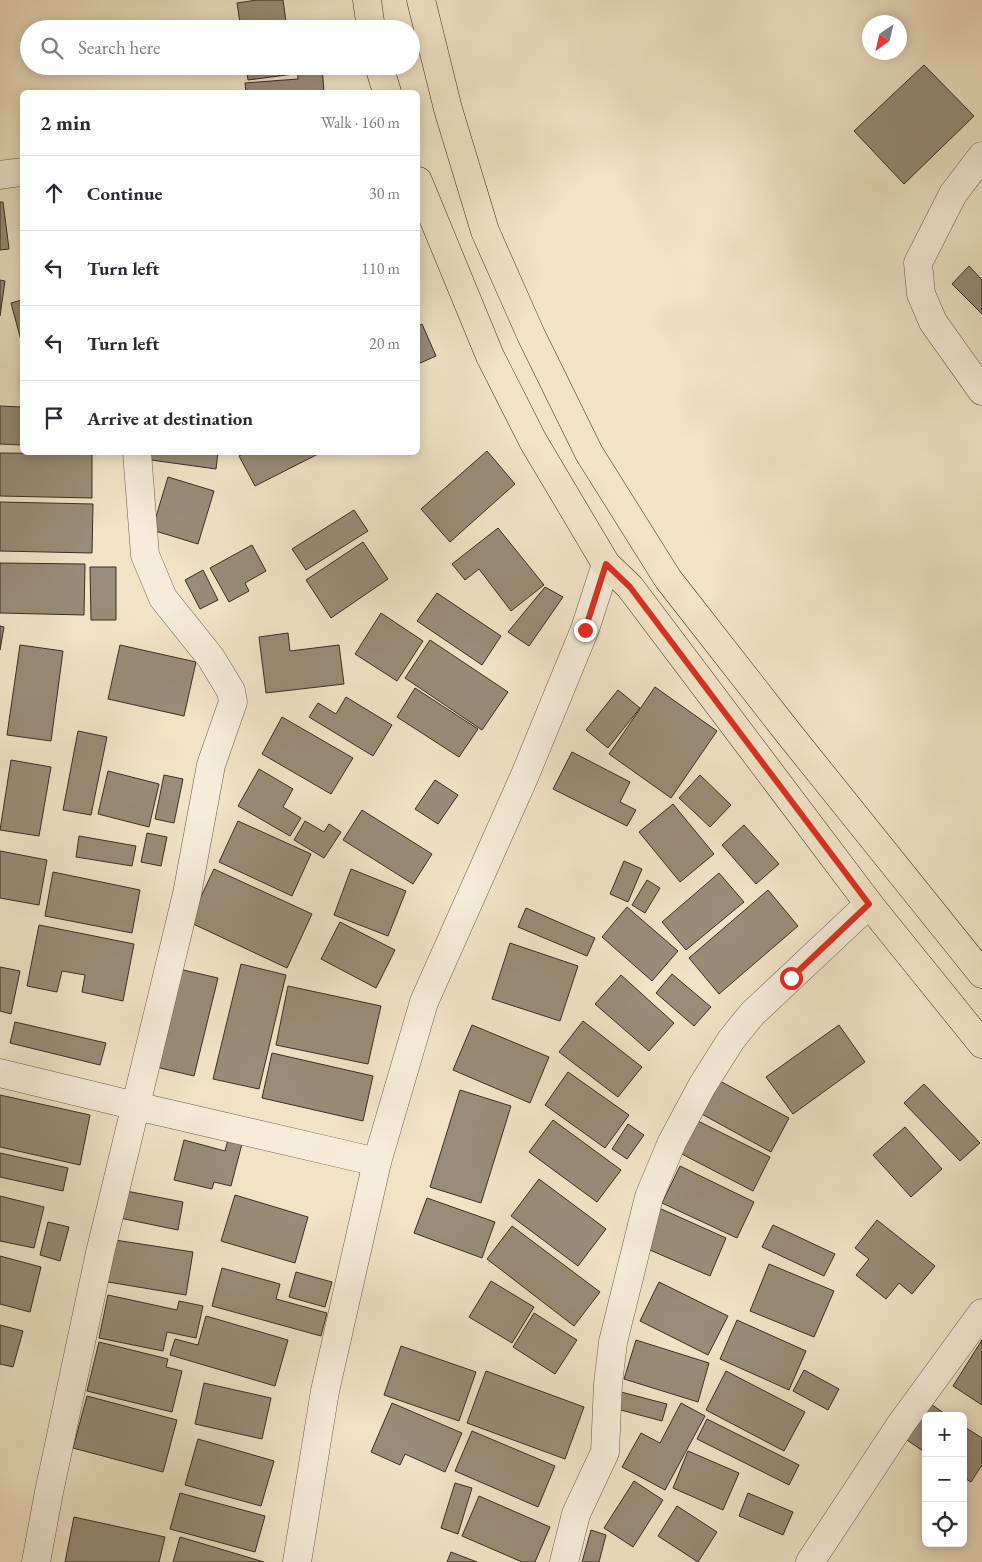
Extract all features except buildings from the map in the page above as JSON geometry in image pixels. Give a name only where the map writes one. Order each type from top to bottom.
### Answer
[{"type":"main road","points":[[366,0],[369,20]]},
{"type":"main road","points":[[421,0],[448,109],[485,231],[531,335],[589,453],[668,579],[790,735],[982,974]]},
{"type":"main road","points":[[382,75],[387,90]]},
{"type":"main road","points":[[420,187],[447,256],[494,365],[532,441],[606,564],[630,587],[869,904],[982,1044]]},
{"type":"street","points":[[982,156],[952,194],[918,262],[921,294],[933,322],[982,391]]},
{"type":"street","points":[[0,175],[20,172]]},
{"type":"street","points":[[36,1562],[98,1263],[187,894],[211,765],[233,702],[230,691],[211,658],[163,598],[145,555],[137,455]]},
{"type":"street","points":[[297,1562],[325,1391],[377,1162],[424,1002],[529,766],[585,630],[606,564]]},
{"type":"street","points":[[564,1562],[576,1514],[605,1452],[608,1384],[613,1342],[649,1198],[672,1142],[702,1086],[731,1040],[752,1014],[869,904]]},
{"type":"street","points":[[0,1073],[377,1162]]},
{"type":"street","points":[[810,1562],[901,1424],[982,1313]]},
{"type":"route","points":[[585,630],[606,564],[630,587],[869,904],[791,978]]}]
